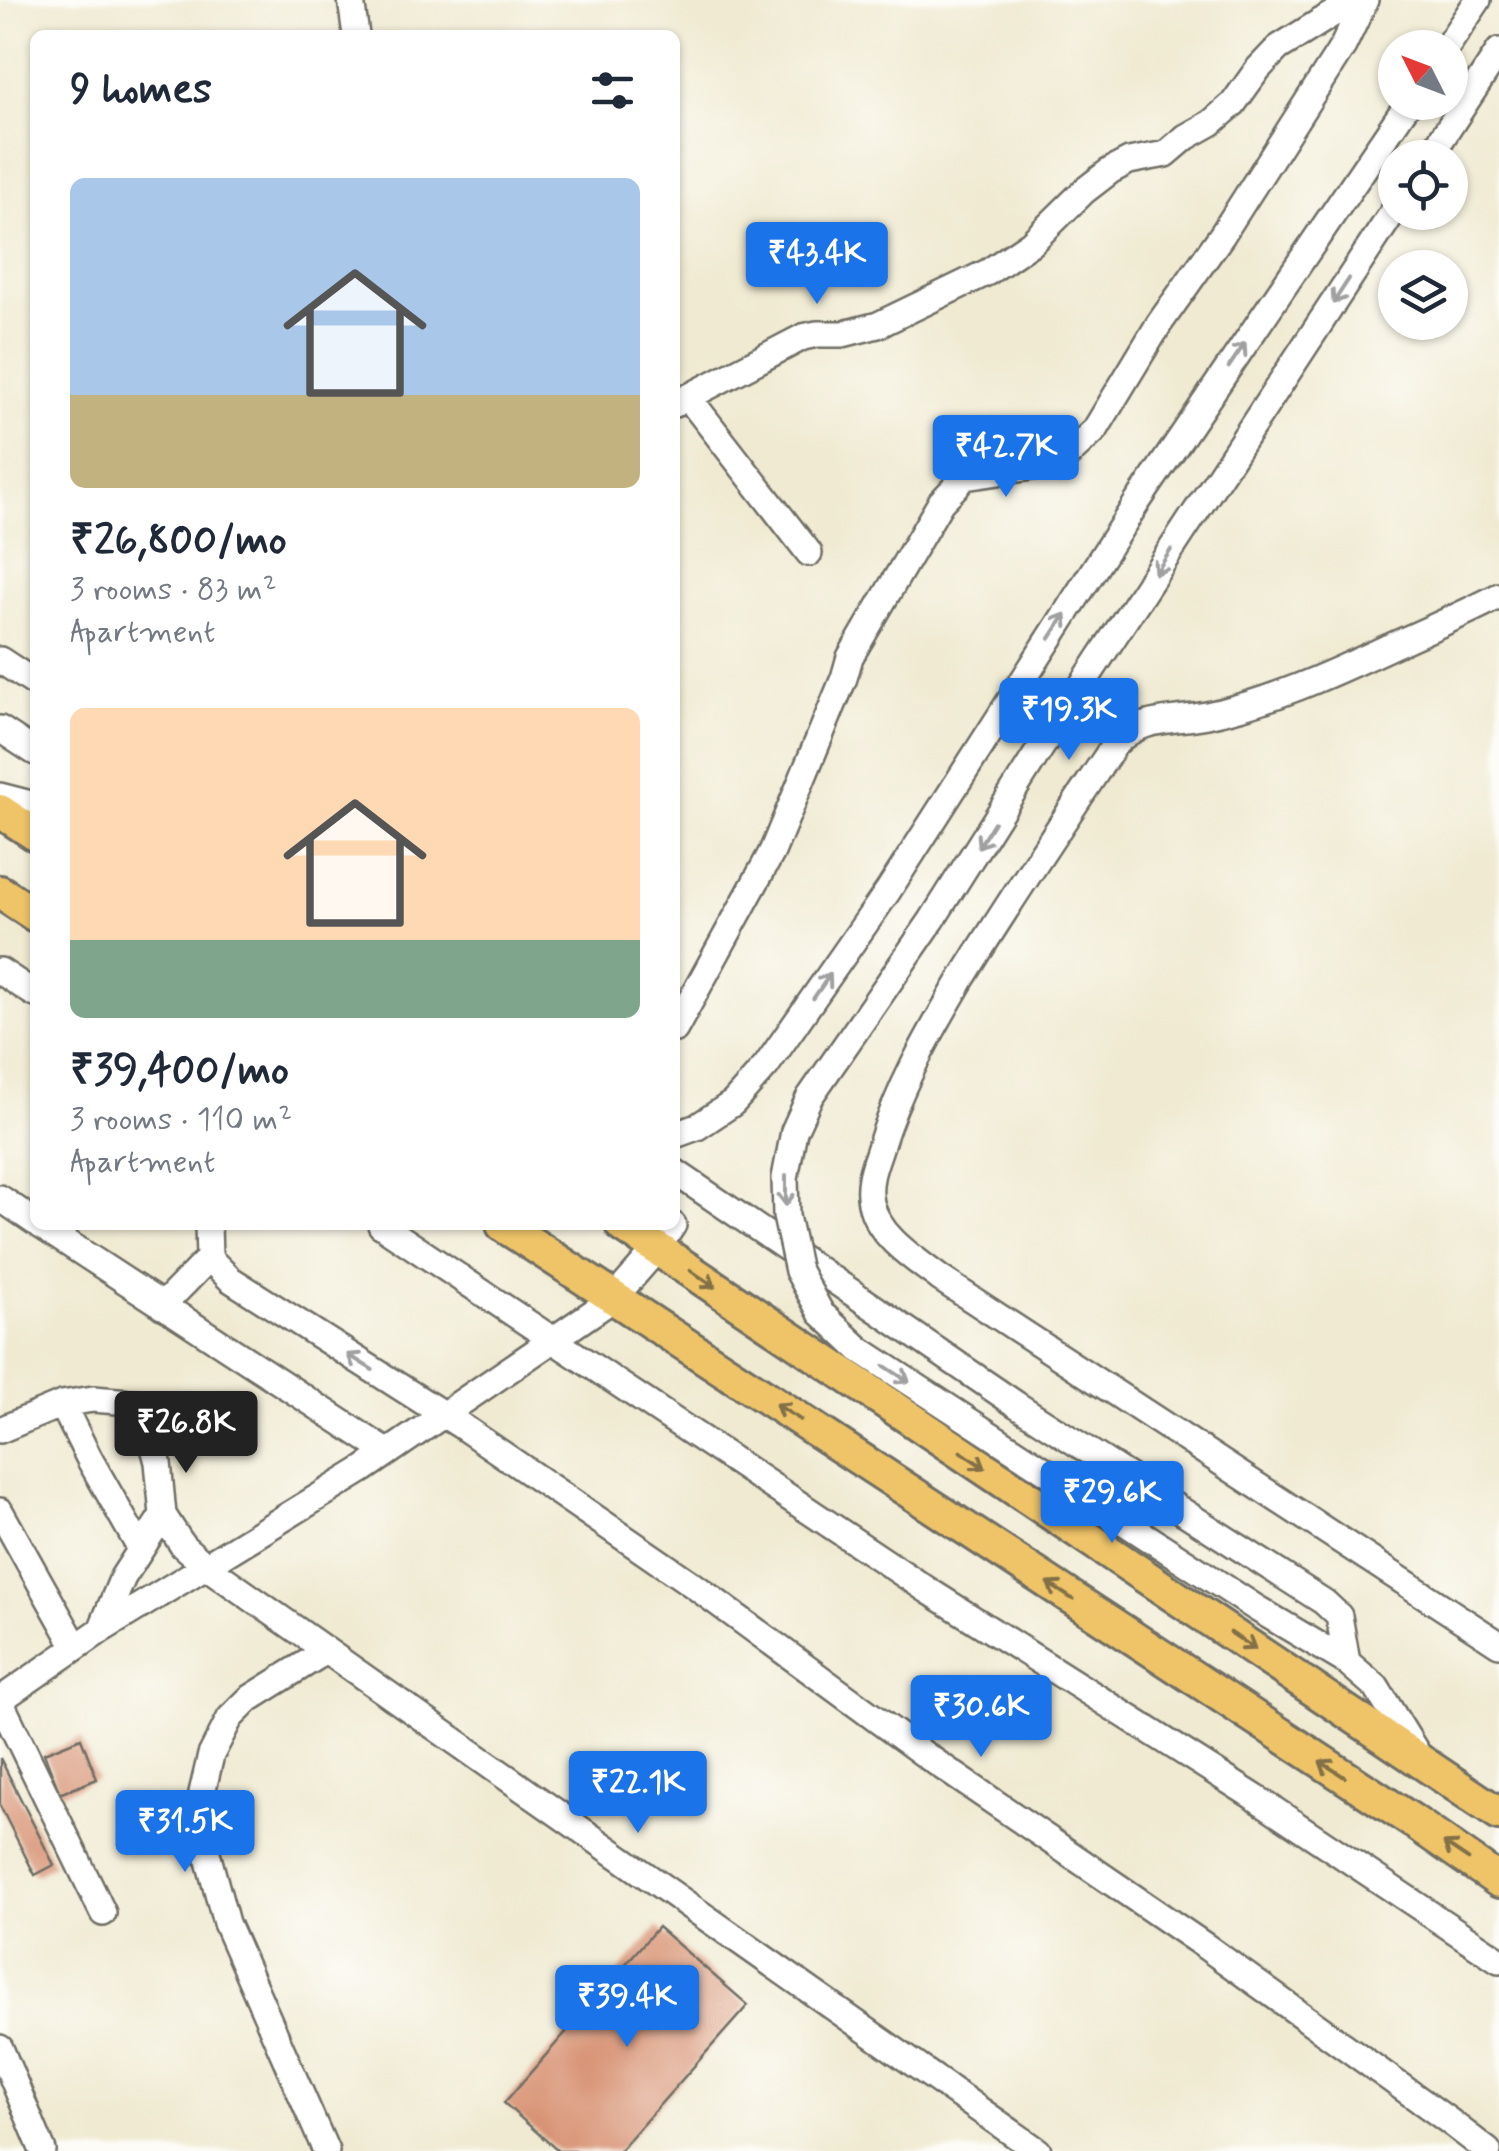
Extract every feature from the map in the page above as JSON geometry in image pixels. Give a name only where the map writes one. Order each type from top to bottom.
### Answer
[{"type":"main road","points":[[0,811],[30,831]]},
{"type":"main road","points":[[0,892],[30,912]]},
{"type":"main road","points":[[510,1230],[1499,1880]]},
{"type":"main road","points":[[668,1232],[1499,1814]]},
{"type":"street","points":[[351,0],[355,30]]},
{"type":"street","points":[[809,553],[681,401],[803,338],[878,326],[988,272],[1031,243],[1084,190],[1110,171],[1129,161],[1166,154],[1186,137],[1211,124],[1233,104],[1278,48],[1355,0]]},
{"type":"street","points":[[680,1020],[772,852],[850,657],[941,502],[966,477],[1046,465],[1069,454],[1094,430],[1343,46],[1364,0]]},
{"type":"street","points":[[1458,30],[1478,0]]},
{"type":"street","points":[[1441,140],[1499,51]]},
{"type":"street","points":[[680,1133],[697,1127],[732,1103],[766,1066],[888,892],[1136,504],[1397,120]]},
{"type":"street","points":[[1381,230],[932,920],[809,1098],[794,1131],[786,1178],[786,1216],[798,1271],[821,1313],[859,1348],[1256,1608],[1347,1662],[1376,1687],[1424,1763]]},
{"type":"street","points":[[1499,596],[1326,676],[1255,703],[1128,730],[985,941],[929,1035],[887,1122],[869,1182],[876,1219],[898,1246],[941,1279],[1499,1644]]},
{"type":"street","points":[[0,660],[30,681]]},
{"type":"street","points":[[0,729],[30,749]]},
{"type":"street","points":[[0,796],[30,804]]},
{"type":"street","points":[[0,971],[30,991]]},
{"type":"street","points":[[680,1175],[1017,1405],[1324,1602],[1339,1616],[1347,1662]]},
{"type":"street","points":[[680,1214],[698,1187]]},
{"type":"street","points":[[0,1198],[30,1218]]},
{"type":"street","points":[[48,1230],[388,1452]]},
{"type":"street","points":[[208,1230],[209,1258],[230,1280],[442,1414],[696,1587],[928,1757],[1220,1958],[1488,2151]]},
{"type":"street","points":[[388,1230],[929,1591],[1256,1798],[1499,1960]]},
{"type":"street","points":[[103,1913],[0,1700],[100,1630],[340,1484],[614,1298],[668,1232]]},
{"type":"street","points":[[162,1306],[209,1258]]},
{"type":"street","points":[[0,1430],[62,1404],[93,1399],[142,1403],[158,1462],[163,1514],[183,1546],[206,1566],[1038,2151]]},
{"type":"street","points":[[62,1404],[140,1548]]},
{"type":"street","points":[[0,1511],[76,1647]]},
{"type":"street","points":[[100,1630],[123,1578],[163,1514]]},
{"type":"street","points":[[326,1651],[249,1699],[230,1718],[211,1754],[202,1794],[206,1846],[226,1923],[326,2151]]},
{"type":"street","points":[[0,2048],[10,2098],[43,2151]]},
{"type":"building","points":[[81,1738],[97,1779],[60,1794],[44,1753]]},
{"type":"building","points":[[0,1758],[54,1865],[35,1875],[0,1806]]},
{"type":"building","points":[[658,1927],[748,2005],[619,2151],[558,2151],[504,2103]]}]
